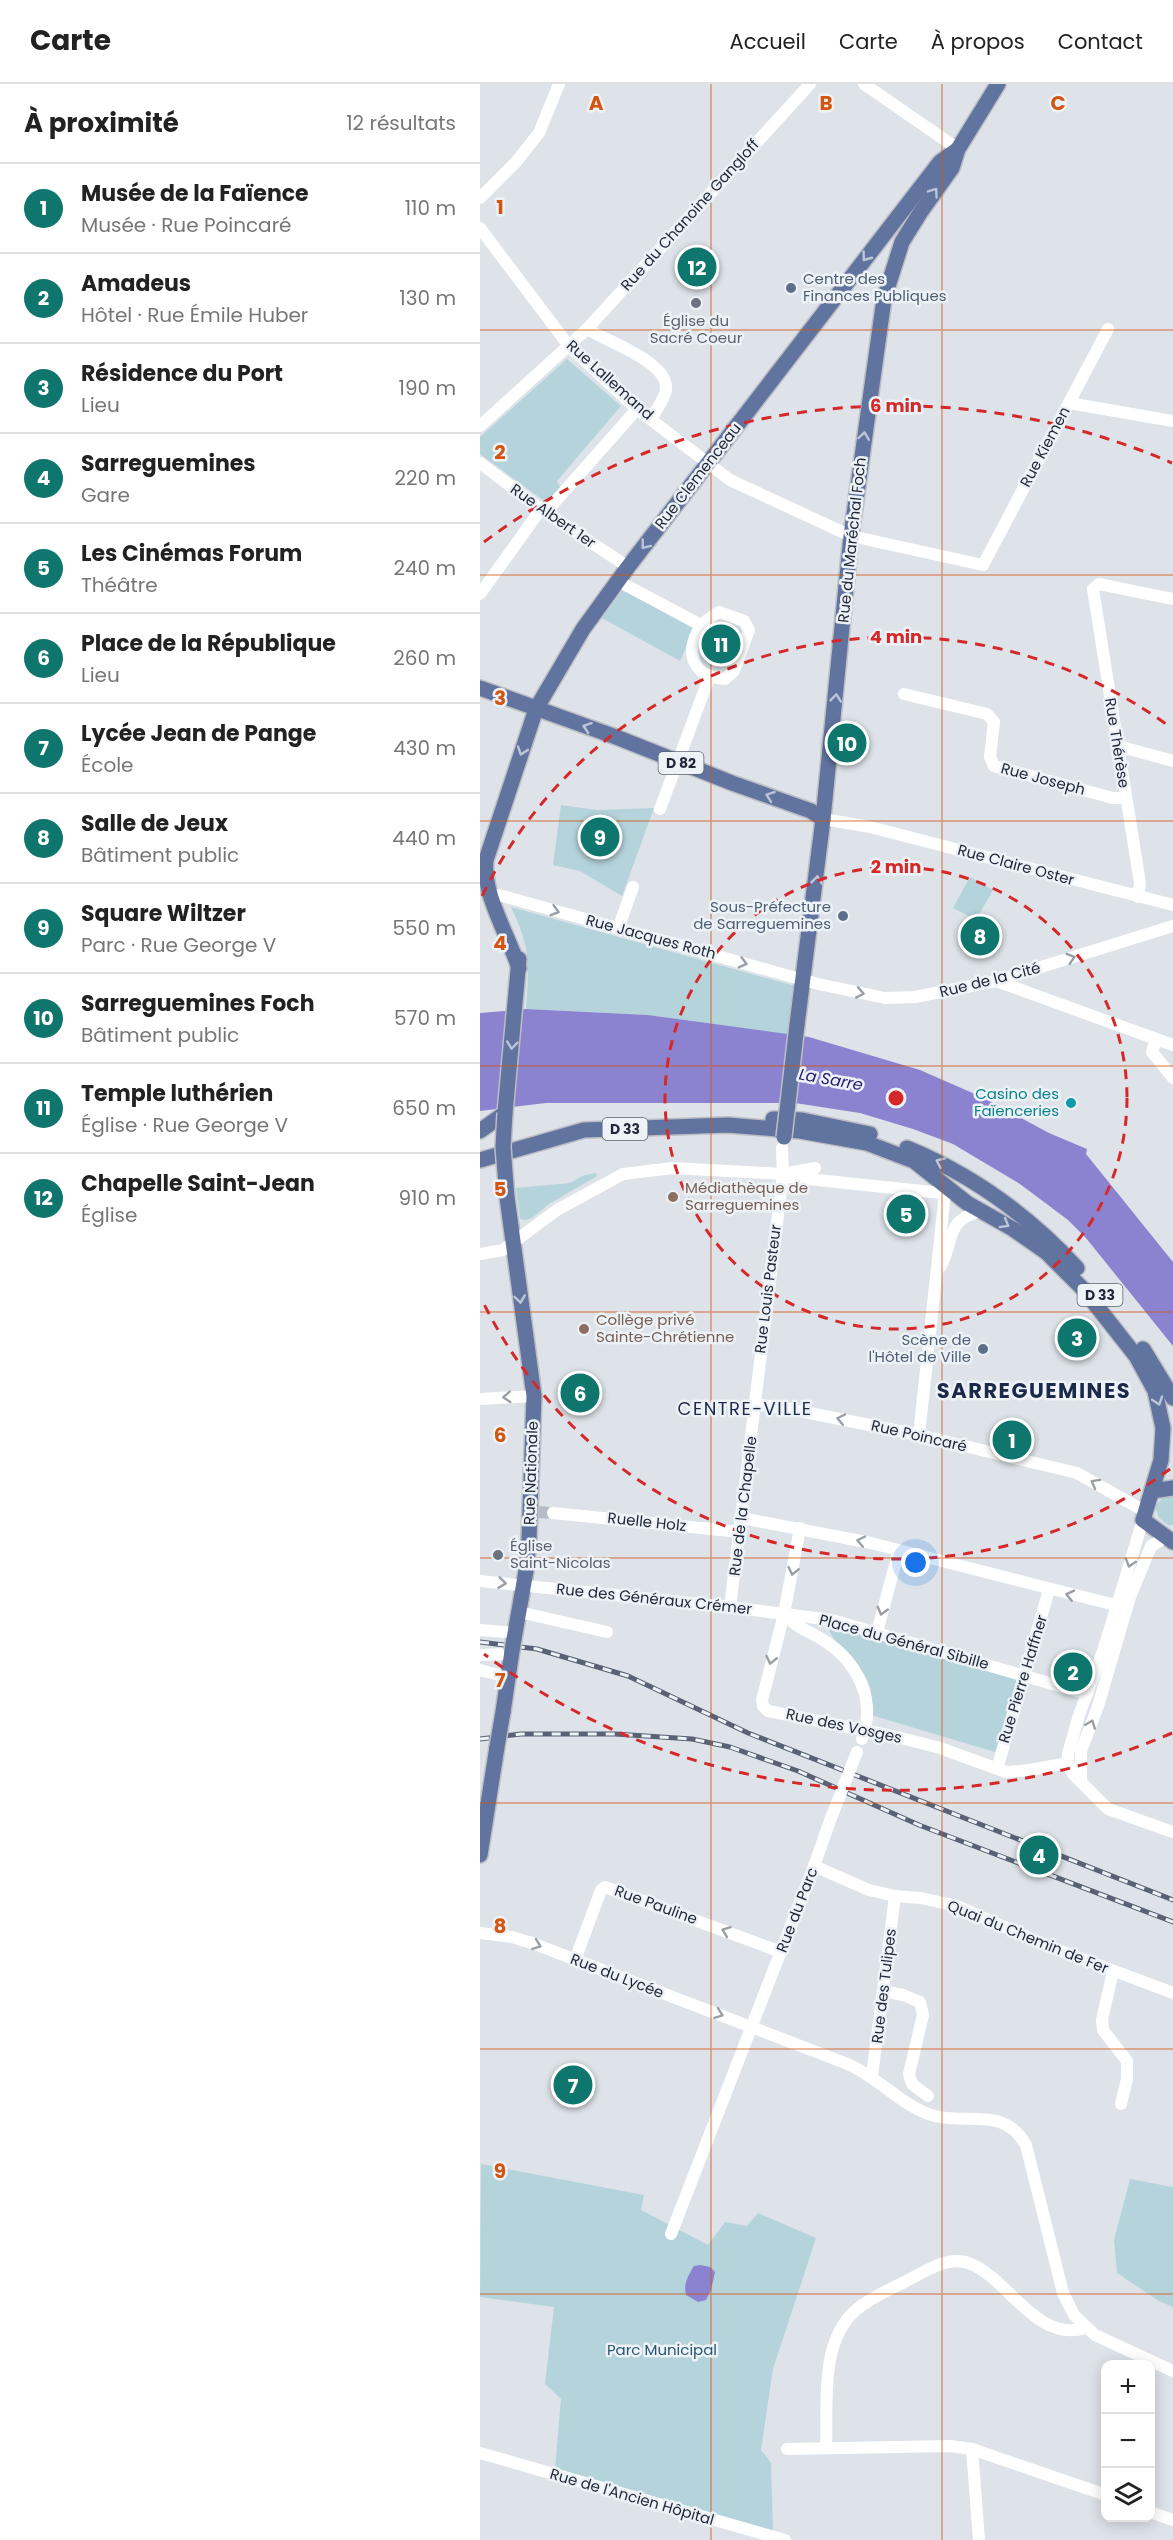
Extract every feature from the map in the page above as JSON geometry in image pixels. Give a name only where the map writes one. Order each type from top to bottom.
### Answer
[{"type":"main road","points":[[958,149],[998,84]]},
{"type":"main road","name":"Rue Clemenceau","points":[[513,1241],[504,1160],[505,1113],[519,968],[482,876],[536,710],[583,629],[628,567],[890,225],[914,208],[940,162],[958,149]]},
{"type":"main road","name":"Rue du Maréchal Foch","points":[[783,1143],[823,819],[851,536],[884,300],[896,260],[908,234],[914,208]]},
{"type":"main road","points":[[890,225],[903,228],[908,234]]},
{"type":"main road","name":"D 82","points":[[480,688],[536,710],[616,736],[811,811],[823,819]]},
{"type":"main road","name":"Rue Clemenceau","points":[[490,895],[495,836]]},
{"type":"main road","points":[[480,1131],[505,1113]]},
{"type":"main road","name":"D 33","points":[[480,1150],[560,1126],[592,1122],[728,1118],[802,1120],[870,1134],[961,1172],[1036,1228],[1083,1275],[1151,1360],[1173,1398]]},
{"type":"main road","name":"D 33","points":[[480,1160],[584,1130],[728,1125],[800,1131],[867,1143],[914,1161],[948,1189],[1025,1237],[1068,1272],[1144,1367],[1159,1404],[1163,1428],[1163,1448],[1144,1516]]},
{"type":"main road","name":"Rue Nationale","points":[[480,1855],[533,1511],[534,1396],[513,1241]]},
{"type":"main road","points":[[1152,1491],[1173,1488]]},
{"type":"main road","points":[[1144,1516],[1171,1538]]},
{"type":"street","points":[[480,198],[516,162],[539,133],[559,84]]},
{"type":"street","name":"Rue du Chanoine Gangloff","points":[[480,426],[587,329],[810,84]]},
{"type":"street","points":[[864,84],[958,149]]},
{"type":"street","name":"Rue Lallemand","points":[[480,228],[569,346],[637,409],[730,480],[851,536],[982,565]]},
{"type":"street","points":[[587,329],[625,347],[659,370],[666,381],[666,392],[651,419]]},
{"type":"street","name":"Rue Kiemen","points":[[982,565],[1108,329]]},
{"type":"street","points":[[1069,403],[1173,421]]},
{"type":"street","points":[[480,594],[543,511],[637,409]]},
{"type":"street","name":"Rue Albert 1er","points":[[480,464],[543,511],[628,567]]},
{"type":"street","points":[[618,581],[701,625]]},
{"type":"street","name":"Rue Thérèse","points":[[1138,897],[1140,883],[1093,589],[1099,584],[1173,599]]},
{"type":"street","points":[[719,612],[744,621],[749,630],[734,671],[726,679],[709,678],[699,670],[692,651],[701,625],[719,612]]},
{"type":"street","points":[[660,809],[709,678]]},
{"type":"street","name":"Rue Joseph","points":[[904,694],[987,714],[994,722],[990,757],[994,766],[1113,798],[1125,798]]},
{"type":"street","points":[[1118,746],[1173,761]]},
{"type":"street","name":"Rue Claire Oster","points":[[823,819],[870,827],[1173,905]]},
{"type":"street","points":[[618,929],[633,887]]},
{"type":"street","name":"Rue Jacques Roth","points":[[490,895],[804,979]]},
{"type":"street","name":"Rue de la Cité","points":[[804,979],[885,998],[915,998],[996,981],[1173,926]]},
{"type":"street","points":[[996,981],[1173,1045]]},
{"type":"street","points":[[1156,1039],[1152,1052],[1173,1078]]},
{"type":"street","name":"Rue Louis Pasteur","points":[[754,1404],[783,1174],[783,1143]]},
{"type":"street","points":[[480,1254],[499,1252],[556,1210],[623,1174],[673,1168],[783,1174],[815,1168]]},
{"type":"street","points":[[783,1174],[793,1178],[948,1189]]},
{"type":"street","points":[[943,1263],[948,1189]]},
{"type":"street","points":[[919,1436],[948,1189]]},
{"type":"street","points":[[937,1275],[948,1252],[952,1228],[965,1216],[981,1211]]},
{"type":"street","points":[[480,1399],[534,1396]]},
{"type":"street","name":"Rue Poincaré","points":[[754,1404],[785,1408],[919,1436],[1077,1473],[1144,1516]]},
{"type":"street","name":"Rue de la Chapelle","points":[[730,1606],[754,1404]]},
{"type":"street","name":"Ruelle Holz","points":[[553,1513],[740,1532]]},
{"type":"street","points":[[1081,1780],[1081,1750],[1098,1706],[1144,1516]]},
{"type":"street","points":[[742,1518],[899,1550],[1122,1607]]},
{"type":"street","name":"Rue des Vosges","points":[[800,1528],[784,1614],[762,1700],[763,1706],[768,1711],[897,1737],[997,1769],[1018,1772],[1068,1763]]},
{"type":"street","points":[[1171,1538],[1151,1546],[1122,1607],[1087,1694],[1070,1746],[1068,1763],[1073,1774],[1102,1804],[1117,1814],[1173,1832]]},
{"type":"street","points":[[877,1632],[899,1550]]},
{"type":"street","name":"Rue des Généraux Crémer","points":[[480,1581],[730,1606],[784,1614]]},
{"type":"street","name":"Rue Pierre Haffner","points":[[997,1769],[1049,1590]]},
{"type":"street","points":[[519,1612],[608,1632]]},
{"type":"street","name":"Place du Général Sibille","points":[[784,1614],[831,1620],[877,1632],[1087,1694]]},
{"type":"street","name":"Rue du Parc","points":[[671,2234],[814,1866],[866,1724],[867,1701],[861,1682],[849,1663],[831,1645],[797,1626],[784,1614]]},
{"type":"street","points":[[480,1630],[513,1644]]},
{"type":"street","points":[[480,1655],[513,1644]]},
{"type":"street","points":[[480,1670],[508,1677]]},
{"type":"street","points":[[1087,1694],[1095,1692],[1102,1685]]},
{"type":"street","name":"Quai du Chemin de Fer","points":[[814,1866],[869,1890],[957,1906],[1113,1971],[1173,1993]]},
{"type":"street","name":"Rue Pauline","points":[[575,1960],[601,1890],[605,1887],[781,1952]]},
{"type":"street","name":"Rue des Tulipes","points":[[872,2076],[895,1896]]},
{"type":"street","name":"Rue du Lycée","points":[[480,1933],[512,1937],[851,2065],[872,2076],[903,2101],[926,2114],[945,2118],[988,2119],[1008,2124],[1022,2137],[1026,2145],[1063,2293],[1074,2315],[1085,2328]]},
{"type":"street","points":[[1113,1971],[1102,2020],[1102,2030],[1127,2061],[1127,2079],[1121,2104]]},
{"type":"street","points":[[884,1991],[920,2002],[923,2015],[909,2074],[912,2084],[928,2096]]},
{"type":"street","points":[[826,2448],[832,2352],[840,2330],[862,2305],[937,2264],[955,2261],[974,2265],[1039,2319],[1073,2332],[1085,2328],[1095,2335],[1173,2371]]},
{"type":"street","points":[[787,2450],[950,2446],[972,2449],[1101,2494]]},
{"type":"street","points":[[972,2449],[979,2540]]},
{"type":"street","name":"Rue de l'Ancien Hôpital","points":[[480,2453],[785,2540]]},
{"type":"street","points":[[1155,2514],[1173,2520]]},
{"type":"green space","points":[[567,359],[621,406],[557,481],[561,489],[547,503],[480,454],[480,437]]},
{"type":"green space","points":[[623,590],[694,629],[680,661],[602,618]]},
{"type":"green space","points":[[561,805],[598,810],[654,808],[622,896],[580,871],[553,865]]},
{"type":"green space","points":[[970,877],[993,890],[976,920],[953,908]]},
{"type":"green space","points":[[511,907],[802,988],[798,1036],[648,1015],[526,1009],[527,957],[522,934]]},
{"type":"green space","points":[[596,1173],[597,1176],[549,1204],[532,1218],[520,1219],[516,1188],[570,1183],[582,1176]]},
{"type":"green space","points":[[1173,1495],[1173,1525],[1168,1525],[1159,1518],[1155,1507],[1163,1497]]},
{"type":"green space","points":[[828,1625],[1021,1680],[995,1752],[871,1715],[871,1694],[868,1681],[836,1642]]},
{"type":"green space","name":"Parc Municipal","points":[[481,2164],[644,2195],[641,2210],[708,2245],[725,2222],[747,2226],[758,2213],[816,2238],[773,2369],[761,2450],[771,2463],[773,2531],[555,2469],[561,2399],[545,2384],[554,2307],[480,2297]]},
{"type":"green space","points":[[1130,2179],[1173,2187],[1173,2307],[1159,2301],[1117,2273],[1114,2240]]},
{"type":"water","name":"La Sarre","points":[[526,1009],[648,1015],[809,1037],[920,1070],[984,1098],[1049,1133],[1087,1149],[1086,1154],[1173,1262],[1173,1346],[1086,1238],[1068,1220],[1020,1184],[953,1144],[913,1129],[860,1113],[795,1103],[546,1103],[480,1111],[480,1013]]},
{"type":"water","points":[[694,2266],[710,2267],[715,2272],[706,2300],[698,2302],[686,2295],[685,2287]]},
{"type":"tunnel","points":[[537,1512],[553,1513]]},
{"type":"railway","points":[[480,1642],[537,1649],[628,1676],[748,1733],[1173,1900]]},
{"type":"railway","points":[[480,1739],[521,1734],[615,1734],[692,1739],[730,1747],[798,1771],[919,1825],[1173,1922]]},
{"type":"place","name":"Chapelle Saint-Jean","points":[[697,267]]},
{"type":"place","name":"Centre des Finances Publiques","points":[[791,288]]},
{"type":"place","name":"Église du Sacré Coeur","points":[[696,303]]},
{"type":"place","name":"Temple luthérien","points":[[721,644]]},
{"type":"place","name":"Sarreguemines Foch","points":[[847,743]]},
{"type":"place","name":"Square Wiltzer","points":[[600,837]]},
{"type":"place","name":"Sous-Préfecture de Sarreguemines","points":[[843,916]]},
{"type":"place","name":"Salle de Jeux","points":[[980,936]]},
{"type":"place","name":"Casino des Faïenceries","points":[[1071,1103]]},
{"type":"place","name":"Médiathèque de Sarreguemines","points":[[673,1197]]},
{"type":"place","name":"Les Cinémas Forum","points":[[906,1214]]},
{"type":"place","name":"Collège privé Sainte-Chrétienne","points":[[584,1329]]},
{"type":"place","name":"Résidence du Port","points":[[1077,1338]]},
{"type":"place","name":"Scène de l'Hôtel de Ville","points":[[983,1349]]},
{"type":"place","name":"Place de la République","points":[[580,1393]]},
{"type":"place","name":"Musée de la Faïence","points":[[1012,1440]]},
{"type":"place","name":"Église Saint-Nicolas","points":[[498,1555]]},
{"type":"place","name":"Amadeus","points":[[1073,1672]]},
{"type":"place","name":"Sarreguemines","points":[[1039,1855]]},
{"type":"place","name":"Lycée Jean de Pange","points":[[573,2085]]},
{"type":"district","name":"SARREGUEMINES","points":[[1034,1391]]},
{"type":"district","name":"CENTRE-VILLE","points":[[745,1409]]}]
